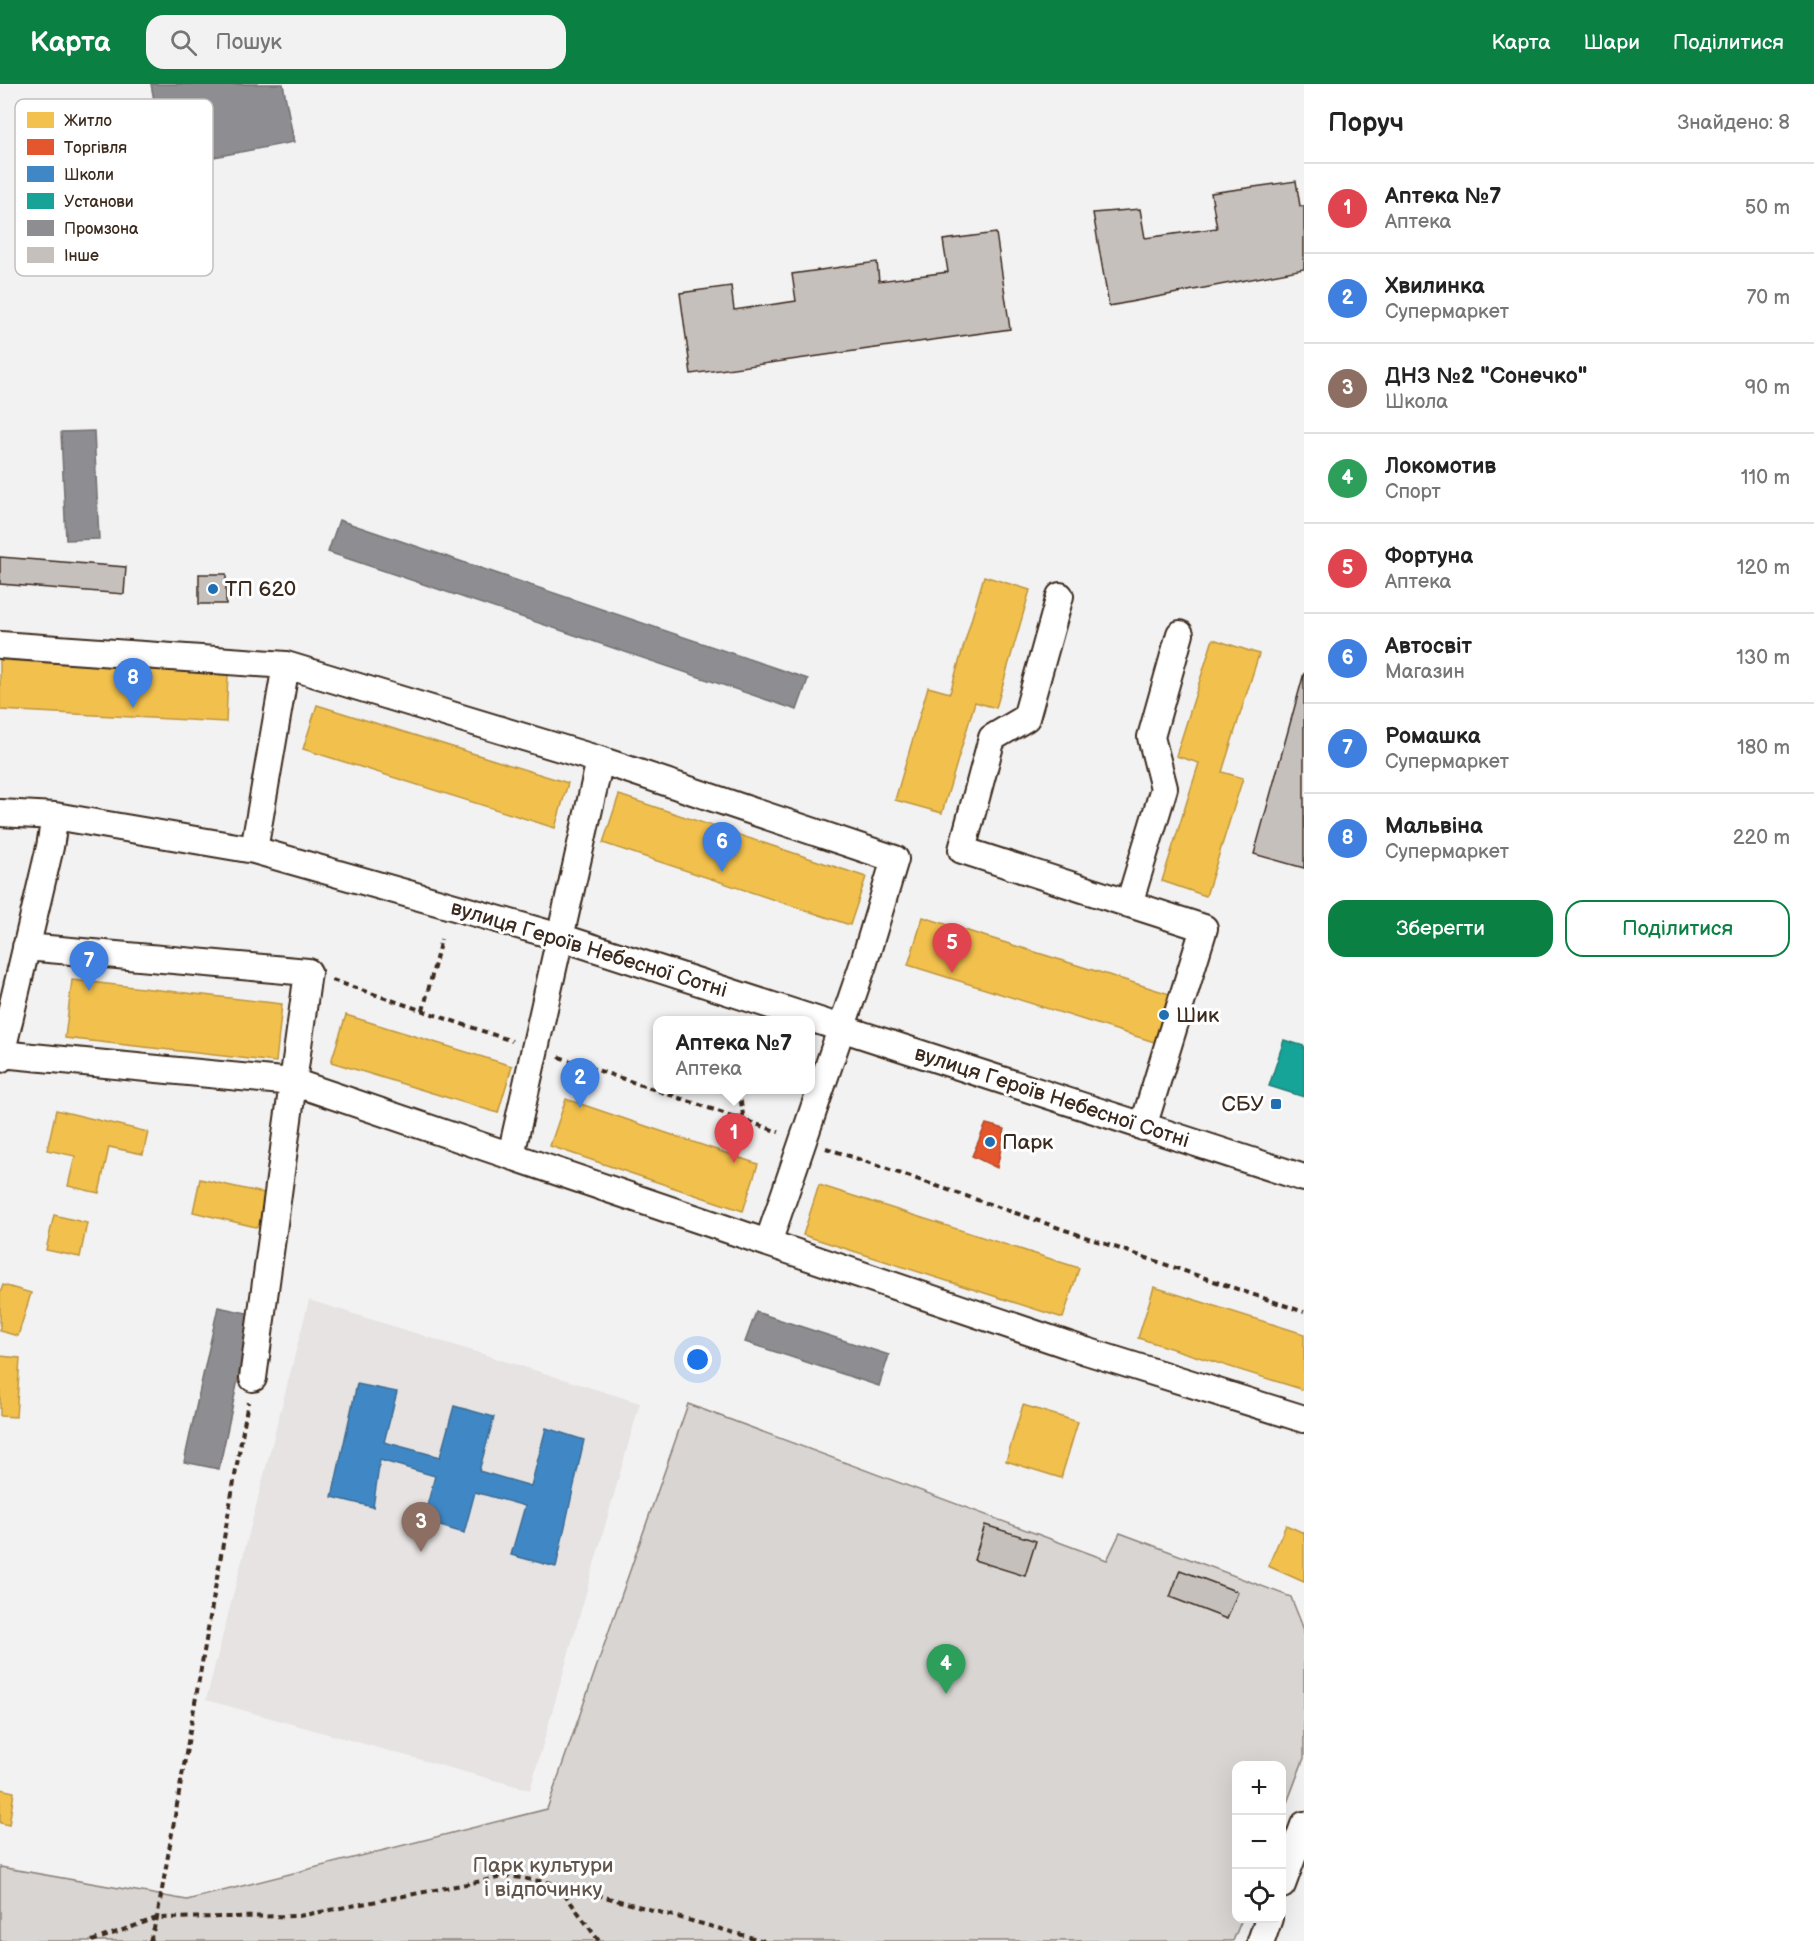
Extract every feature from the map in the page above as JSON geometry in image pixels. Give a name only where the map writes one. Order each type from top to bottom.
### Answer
[{"type":"street","points":[[1060,596],[1026,718],[992,738],[962,850],[1204,928],[1143,1127]]},
{"type":"street","points":[[1129,904],[1164,788],[1151,737],[1180,634]]},
{"type":"street","points":[[0,645],[286,665],[600,760],[895,859],[864,962],[768,1243]]},
{"type":"street","points":[[254,850],[286,665]]},
{"type":"street","points":[[511,1155],[600,760]]},
{"type":"street","name":"вулиця Героїв Небесної Сотні","points":[[0,813],[55,816],[254,850],[560,937],[808,1016]]},
{"type":"street","points":[[55,816],[50,847],[1,1057],[293,1082],[1086,1351],[1304,1419]]},
{"type":"street","points":[[26,947],[308,972],[253,1378]]},
{"type":"street","name":"вулиця Героїв Небесної Сотні","points":[[815,1018],[933,1059],[1304,1178]]},
{"type":"street","points":[[1286,1872],[1304,1825]]},
{"type":"street","points":[[1261,1941],[1267,1923]]},
{"type":"path","points":[[423,1011],[441,939]]},
{"type":"path","points":[[740,1094],[744,1120]]},
{"type":"path","points":[[150,1941],[157,1918],[253,1378]]},
{"type":"path","points":[[92,1941],[157,1918],[299,1916],[508,1875],[558,1884],[764,1941]]},
{"type":"path","points":[[558,1884],[599,1941]]},
{"type":"shaded area","points":[[309,1300],[640,1403],[530,1790],[206,1700]]},
{"type":"green space","name":"Парк культури і відпочинку","points":[[688,1404],[1107,1560],[1120,1533],[1291,1597],[1304,1630],[1304,1758],[1286,1805],[1286,1761],[1232,1761],[1232,1923],[1240,1923],[1233,1941],[0,1941],[0,1867],[187,1900],[547,1809]]},
{"type":"building: Житло","points":[[984,576],[1030,590],[996,708],[975,702],[942,813],[895,800],[928,687],[950,693]]},
{"type":"building: Житло","points":[[1213,639],[1259,654],[1222,772],[1243,778],[1206,896],[1162,881],[1199,763],[1176,756]]},
{"type":"building: Житло","points":[[0,660],[228,673],[226,722],[0,710]]},
{"type":"building: Житло","points":[[317,705],[568,783],[555,828],[303,749]]},
{"type":"building: Житло","points":[[619,795],[866,877],[850,925],[603,843]]},
{"type":"building: Житло","points":[[923,917],[1179,997],[1164,1045],[908,965]]},
{"type":"building: Житло","points":[[72,980],[282,1004],[276,1062],[65,1038]]},
{"type":"building: Житло","points":[[346,1015],[512,1066],[498,1113],[331,1062]]},
{"type":"building: Житло","points":[[566,1099],[758,1164],[743,1211],[550,1146]]},
{"type":"building: Житло","points":[[56,1110],[148,1132],[143,1154],[109,1147],[99,1193],[68,1186],[75,1156],[47,1150]]},
{"type":"building: Житло","points":[[200,1179],[268,1194],[260,1228],[193,1212]]},
{"type":"building: Житло","points":[[819,1185],[1079,1268],[1063,1318],[803,1235]]},
{"type":"building: Житло","points":[[54,1215],[87,1223],[80,1257],[46,1250]]},
{"type":"building: Житло","points":[[3,1285],[31,1293],[18,1336],[0,1331],[0,1293]]},
{"type":"building: Житло","points":[[1154,1287],[1304,1334],[1304,1390],[1138,1338]]},
{"type":"building: Житло","points":[[0,1356],[20,1358],[16,1417],[0,1416]]},
{"type":"building: Житло","points":[[1023,1405],[1078,1422],[1061,1478],[1006,1461]]},
{"type":"building: Житло","points":[[1286,1525],[1304,1533],[1304,1582],[1268,1566]]},
{"type":"building: Житло","points":[[0,1789],[14,1792],[9,1825],[0,1823]]},
{"type":"building: Торгівля","name":"Парк","points":[[986,1124],[1005,1129],[997,1168],[972,1156]]},
{"type":"building: Школи","points":[[357,1384],[397,1392],[384,1442],[440,1457],[454,1406],[494,1417],[479,1471],[531,1486],[546,1428],[584,1440],[556,1567],[511,1555],[525,1506],[475,1492],[464,1533],[423,1521],[435,1476],[380,1460],[373,1507],[332,1497]]},
{"type":"building: Установи","points":[[1284,1040],[1304,1046],[1304,1097],[1269,1086]]},
{"type":"building: Промзона","points":[[151,84],[283,84],[294,142],[213,157],[213,99],[154,99]]},
{"type":"building: Промзона","points":[[94,431],[99,539],[66,540],[61,432]]},
{"type":"building: Промзона","points":[[339,520],[808,679],[797,710],[328,552]]},
{"type":"building: Промзона","points":[[218,1307],[252,1314],[219,1469],[184,1462]]},
{"type":"building: Промзона","points":[[756,1312],[889,1355],[879,1386],[745,1342]]},
{"type":"building: Інше","points":[[1296,181],[1300,206],[1304,206],[1304,269],[1109,306],[1093,213],[1140,209],[1145,238],[1217,228],[1211,193]]},
{"type":"building: Інше","points":[[996,233],[1010,329],[691,374],[680,293],[731,286],[734,310],[796,301],[792,274],[877,262],[879,281],[948,272],[943,240]]},
{"type":"building: Інше","points":[[0,557],[126,567],[124,594],[0,584]]},
{"type":"building: Інше","name":"ТП 620","points":[[199,574],[226,574],[226,604],[199,604]]},
{"type":"building: Інше","points":[[1304,673],[1304,868],[1254,854]]},
{"type":"building: Інше","points":[[985,1525],[1036,1541],[1025,1576],[974,1560]]},
{"type":"building: Інше","points":[[1180,1570],[1238,1592],[1227,1619],[1170,1597]]},
{"type":"place","name":"ТП 620","points":[[213,589]]},
{"type":"place","name":"Мальвіна","points":[[133,708]]},
{"type":"place","name":"Автосвіт","points":[[722,872]]},
{"type":"place","name":"Фортуна","points":[[952,973]]},
{"type":"place","name":"Ромашка","points":[[89,991]]},
{"type":"place","name":"Шик","points":[[1164,1015]]},
{"type":"place","name":"СБУ","points":[[1276,1104]]},
{"type":"place","name":"Хвилинка","points":[[580,1108]]},
{"type":"place","name":"Парк","points":[[990,1142]]},
{"type":"place","name":"Аптека №7","points":[[734,1163]]},
{"type":"place","name":"ДНЗ №2 \"Сонечко\"","points":[[421,1552]]},
{"type":"place","name":"Локомотив","points":[[946,1694]]}]
